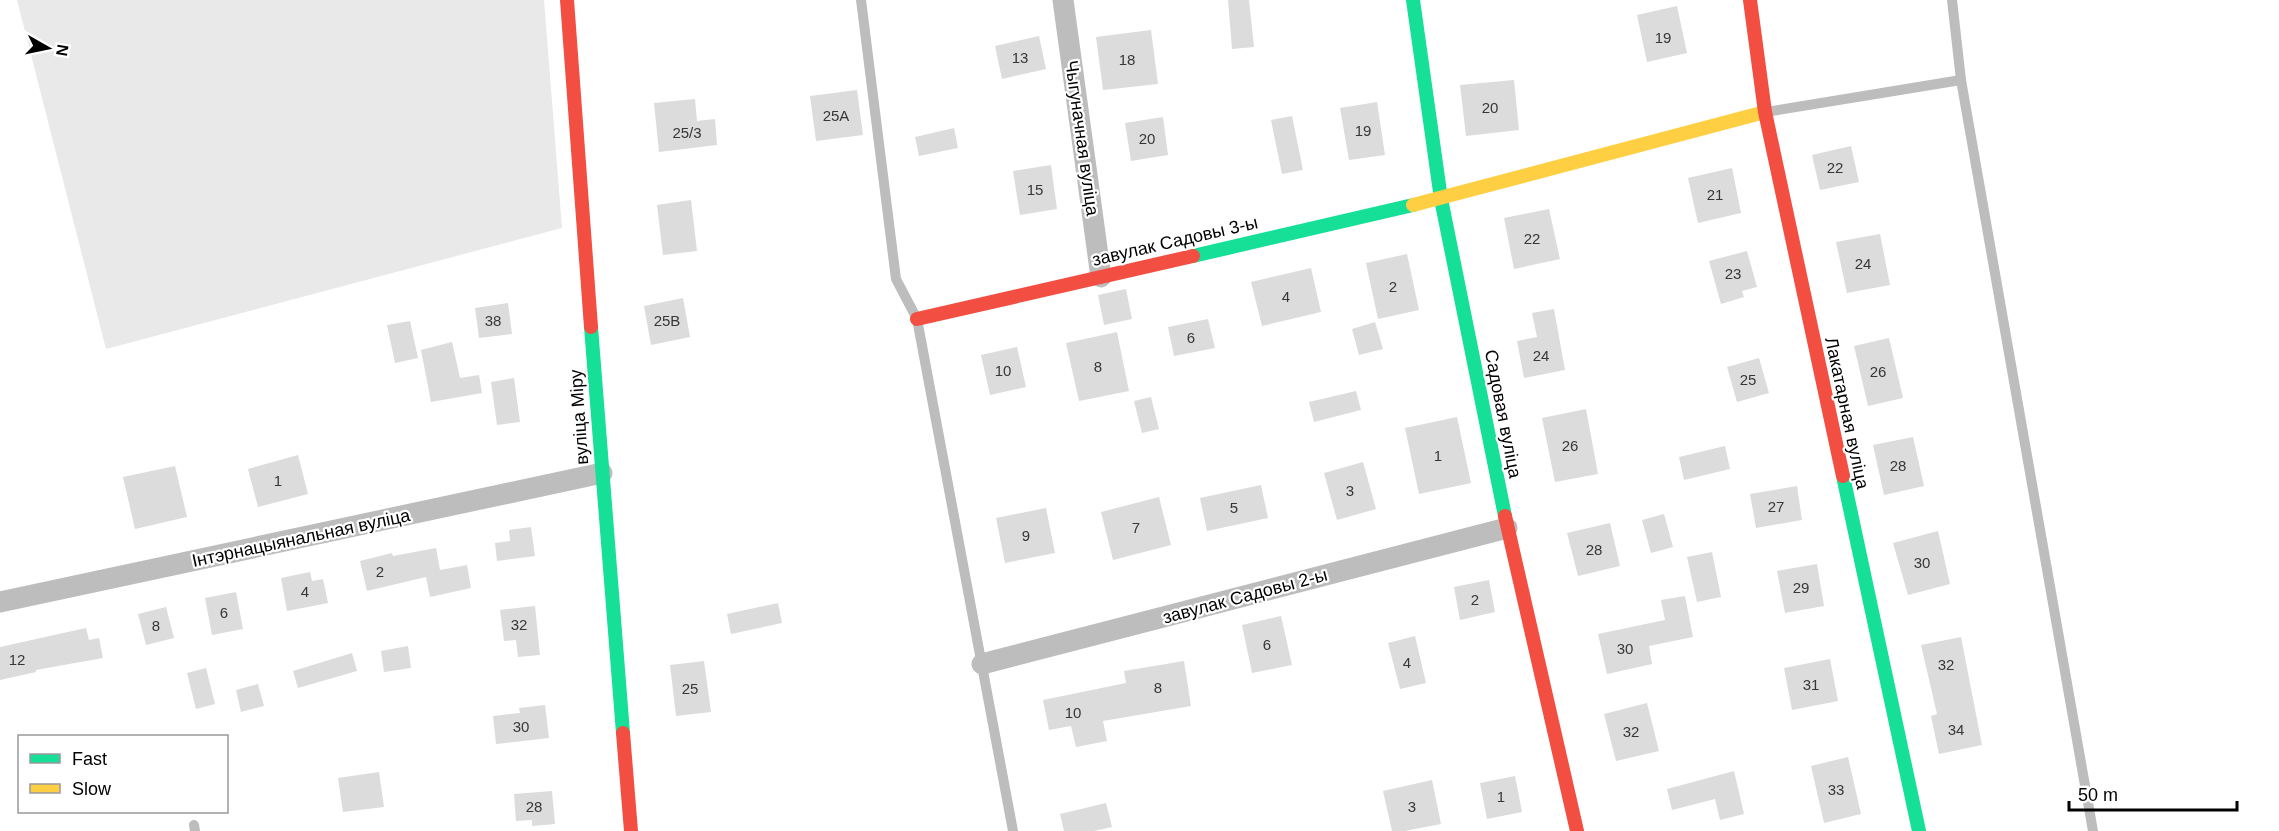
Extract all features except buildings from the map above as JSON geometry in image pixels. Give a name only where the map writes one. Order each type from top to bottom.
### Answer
[{"type":"street","name":"вуліца Міру","points":[[567,0],[630,831]]},
{"type":"street","name":"Чыгуначная вуліца","points":[[1063,0],[1101,277]]},
{"type":"street","name":"Садовая вуліца","points":[[1413,0],[1442,199],[1507,528],[1576,831]]},
{"type":"street","name":"Лакатарная вуліца","points":[[1750,0],[1765,112],[1919,831]]},
{"type":"street","name":"завулак Садовы 3-ы","points":[[917,319],[1442,199],[1765,112]]},
{"type":"street","name":"Інтэрнацыянальная вуліца","points":[[0,602],[602,473]]},
{"type":"street","name":"завулак Садовы 2-ы","points":[[982,664],[1507,528]]},
{"type":"lane","points":[[861,0],[896,279],[917,319],[1014,831]]},
{"type":"lane","points":[[1952,0],[1961,80],[2093,831]]},
{"type":"lane","points":[[1765,112],[1961,80]]},
{"type":"shaded area","points":[[17,0],[544,0],[562,228],[106,349]]},
{"type":"traffic: fast","points":[[1413,0],[1441,199],[1505,516]]},
{"type":"traffic: fast","points":[[1193,256],[1413,205]]},
{"type":"traffic: fast","points":[[591,327],[623,733]]},
{"type":"traffic: fast","points":[[1843,476],[1919,831]]},
{"type":"traffic: slow","points":[[1413,205],[1765,112]]},
{"type":"traffic: jam","points":[[567,0],[591,327]]},
{"type":"traffic: jam","points":[[1750,0],[1765,112],[1843,476]]},
{"type":"traffic: jam","points":[[917,319],[1193,256]]},
{"type":"traffic: jam","points":[[1505,516],[1577,831]]},
{"type":"traffic: jam","points":[[623,733],[631,831]]}]
